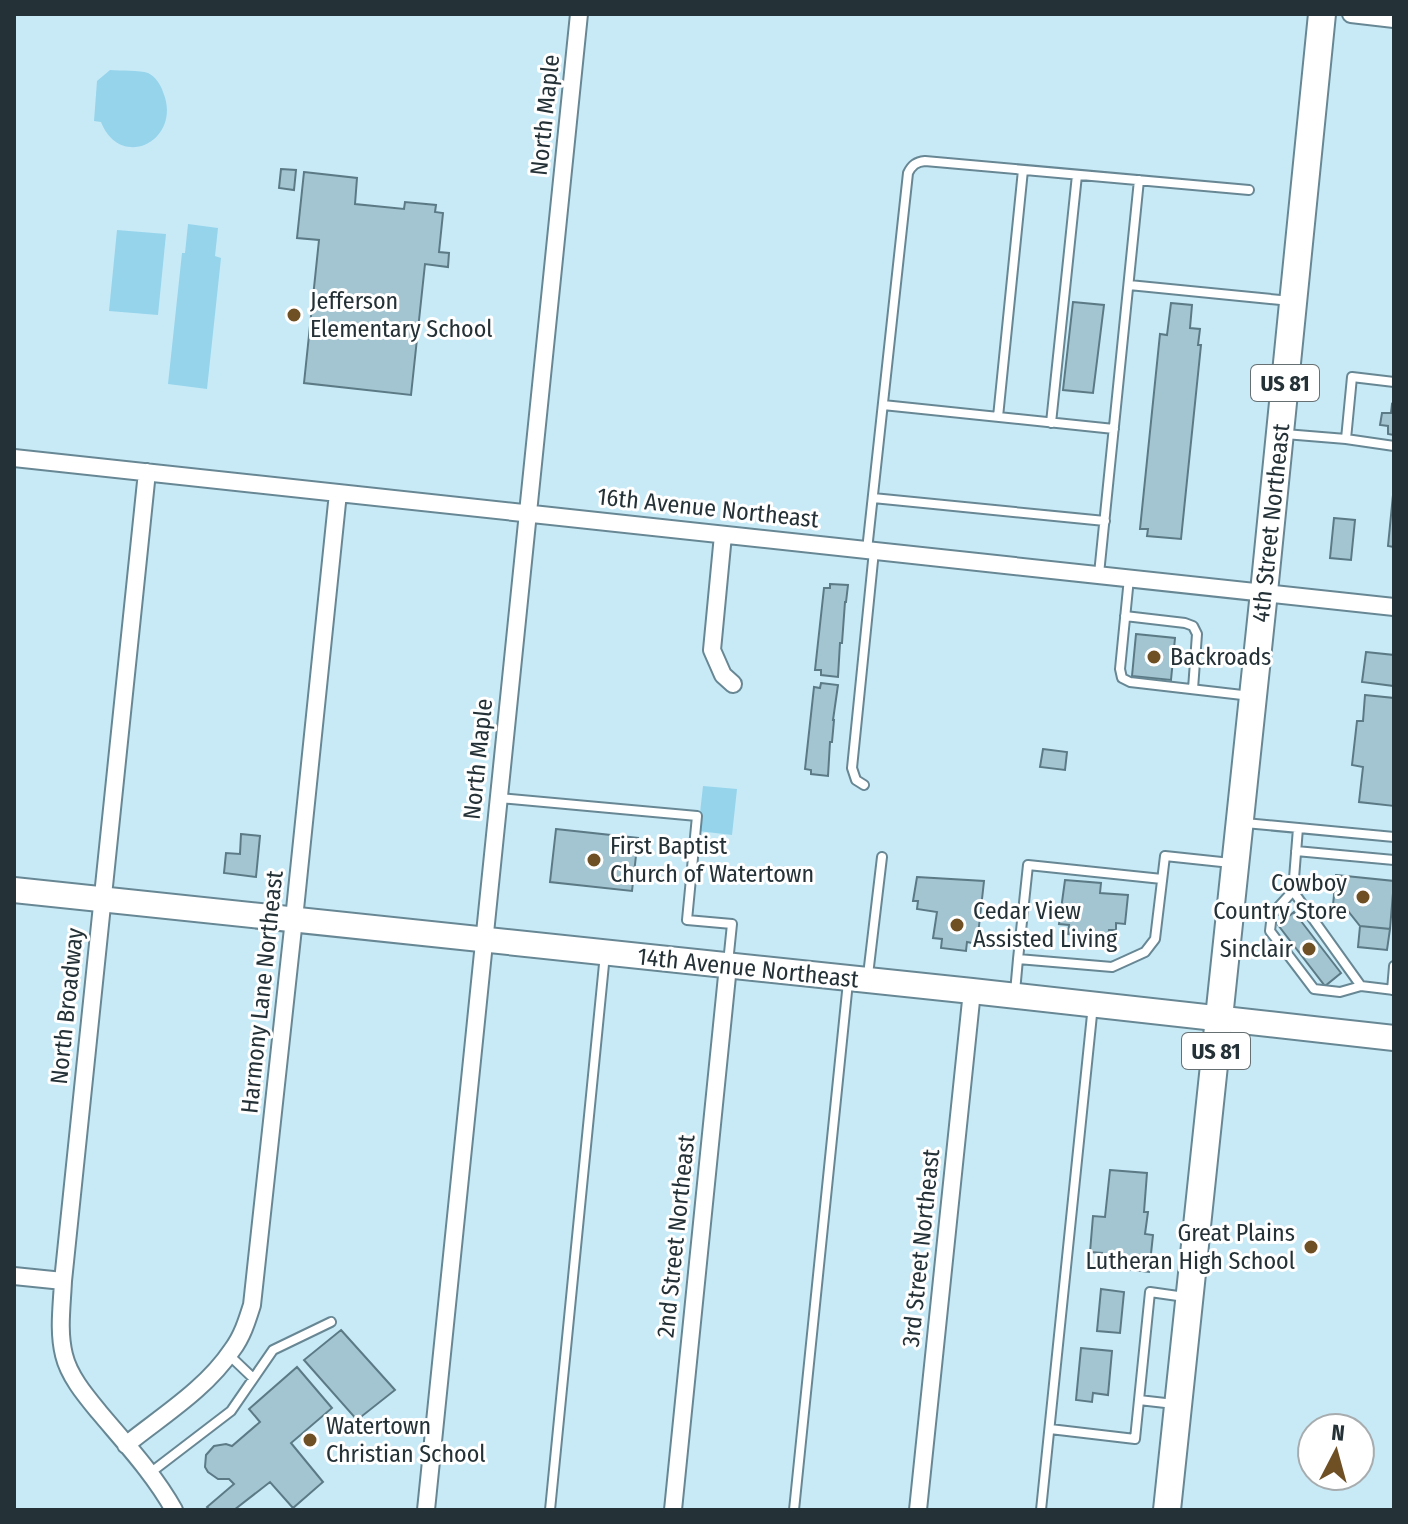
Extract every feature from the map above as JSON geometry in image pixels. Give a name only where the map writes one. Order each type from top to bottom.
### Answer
[{"type":"main road","name":"4th Street Northeast","points":[[1167,1510],[1322,14]]},
{"type":"main road","name":"14th Avenue Northeast","points":[[14,890],[1394,1038]]},
{"type":"street","name":"North Maple","points":[[426,1510],[579,14]]},
{"type":"street","points":[[1351,14],[1394,19]]},
{"type":"street","name":"16th Avenue Northeast","points":[[14,458],[1394,607]]},
{"type":"street","name":"North Broadway","points":[[147,472],[61,1321],[66,1362],[83,1393],[149,1473],[174,1510]]},
{"type":"street","name":"Harmony Lane Northeast","points":[[126,1445],[206,1381],[229,1355],[252,1305],[338,493]]},
{"type":"street","points":[[723,535],[712,650],[723,675],[733,684]]},
{"type":"street","name":"2nd Street Northeast","points":[[673,1510],[728,966]]},
{"type":"street","name":"3rd Street Northeast","points":[[918,1510],[972,991]]},
{"type":"street","points":[[14,1276],[63,1281]]},
{"type":"lane","points":[[864,785],[856,780],[852,768],[873,498],[908,173],[912,166],[925,161],[1249,190]]},
{"type":"lane","points":[[998,417],[1023,170]]},
{"type":"lane","points":[[1051,423],[1077,175]]},
{"type":"lane","points":[[1099,574],[1139,180]]},
{"type":"lane","points":[[1129,285],[1294,302]]},
{"type":"lane","points":[[1346,439],[1352,377],[1394,382]]},
{"type":"lane","points":[[883,405],[1114,429]]},
{"type":"lane","points":[[1280,433],[1394,446]]},
{"type":"lane","points":[[873,498],[1105,521]]},
{"type":"lane","points":[[1129,577],[1120,669],[1122,678],[1130,682],[1253,696]]},
{"type":"lane","points":[[1125,616],[1193,626],[1197,634],[1193,689]]},
{"type":"lane","points":[[499,797],[697,816],[687,920],[732,924],[728,966]]},
{"type":"lane","points":[[1240,822],[1394,837]]},
{"type":"lane","points":[[1298,828],[1293,891],[1272,914],[1270,931],[1314,989],[1340,992],[1361,986],[1393,990],[1394,966]]},
{"type":"lane","points":[[1296,851],[1394,860]]},
{"type":"lane","points":[[1018,959],[1112,967],[1145,952],[1155,939],[1165,856],[1236,864]]},
{"type":"lane","points":[[794,1510],[858,979],[882,857]]},
{"type":"lane","points":[[1014,996],[1028,865],[1162,879]]},
{"type":"lane","points":[[1293,891],[1361,986]]},
{"type":"lane","points":[[550,1510],[605,952]]},
{"type":"lane","points":[[1041,1510],[1093,1004]]},
{"type":"lane","points":[[1050,1429],[1135,1439],[1150,1292],[1190,1297]]},
{"type":"lane","points":[[149,1473],[231,1411],[273,1350],[331,1322]]},
{"type":"lane","points":[[229,1355],[253,1378]]},
{"type":"lane","points":[[1139,1400],[1178,1405]]},
{"type":"shaded area","points":[[110,70],[148,73],[161,86],[167,109],[165,124],[147,144],[135,147],[122,145],[110,137],[101,122],[94,121],[97,81]]},
{"type":"shaded area","points":[[188,224],[218,228],[215,256],[221,258],[207,389],[168,384]]},
{"type":"shaded area","points":[[117,230],[166,234],[158,315],[109,311]]},
{"type":"shaded area","points":[[703,786],[737,789],[732,835],[698,831]]},
{"type":"building","points":[[281,169],[296,170],[294,190],[279,188]]},
{"type":"building","points":[[304,172],[357,178],[355,204],[404,209],[405,202],[436,205],[435,212],[443,213],[439,252],[449,253],[448,267],[425,264],[411,395],[304,383],[319,240],[297,238]]},
{"type":"building","points":[[1073,302],[1104,305],[1093,393],[1063,390]]},
{"type":"building","points":[[1171,303],[1192,305],[1190,328],[1200,329],[1198,345],[1201,345],[1181,539],[1147,536],[1148,529],[1140,529],[1160,334],[1167,335]]},
{"type":"building","points":[[1392,404],[1394,435],[1388,434],[1388,426],[1380,425],[1382,413],[1391,413]]},
{"type":"building","points":[[1394,495],[1394,547],[1388,546]]},
{"type":"building","points":[[1334,518],[1355,520],[1351,560],[1330,558]]},
{"type":"building","points":[[830,584],[848,585],[838,677],[821,675],[821,670],[815,670],[824,588],[830,588]]},
{"type":"building","name":"Backroads","points":[[1136,634],[1175,638],[1171,680],[1132,676]]},
{"type":"building","points":[[1366,652],[1394,655],[1394,686],[1362,682]]},
{"type":"building","points":[[821,683],[838,685],[828,776],[811,774],[811,770],[805,769],[814,687],[820,688]]},
{"type":"building","points":[[1365,695],[1394,698],[1394,806],[1359,802],[1363,767],[1352,765],[1357,721],[1363,721]]},
{"type":"building","points":[[1043,749],[1067,752],[1065,770],[1040,767]]},
{"type":"building","name":"First Baptist Church of Watertown","points":[[556,829],[638,838],[632,891],[550,882]]},
{"type":"building","points":[[241,834],[260,836],[256,877],[224,873],[226,853],[240,854]]},
{"type":"building","name":"Cowboy Country Store","points":[[1336,875],[1394,881],[1390,929],[1360,926],[1344,906],[1333,905]]},
{"type":"building","name":"Cedar View Assisted Living","points":[[917,877],[984,881],[977,944],[967,942],[966,951],[941,948],[942,939],[933,938],[937,912],[917,909],[918,901],[913,901]]},
{"type":"building","points":[[1065,880],[1101,883],[1100,893],[1128,895],[1125,924],[1116,923],[1116,930],[1109,930],[1108,938],[1068,934],[1069,925],[1059,924]]},
{"type":"building","name":"Sinclair","points":[[1294,912],[1341,973],[1325,986],[1278,925]]},
{"type":"building","points":[[1360,926],[1390,929],[1387,950],[1358,947]]},
{"type":"building","points":[[1110,1170],[1147,1173],[1145,1234],[1153,1235],[1149,1272],[1101,1266],[1102,1253],[1090,1252],[1093,1216],[1105,1217]]},
{"type":"building","points":[[1101,1289],[1124,1292],[1120,1333],[1097,1331]]},
{"type":"building","points":[[341,1330],[395,1390],[357,1420],[304,1360]]},
{"type":"building","points":[[1081,1348],[1112,1351],[1108,1395],[1093,1393],[1092,1402],[1076,1400]]},
{"type":"building","points":[[297,1367],[332,1408],[291,1443],[323,1482],[293,1508],[270,1482],[234,1510],[210,1510],[207,1507],[234,1484],[229,1479],[218,1479],[208,1472],[206,1455],[214,1446],[232,1446],[260,1422],[249,1409]]},
{"type":"place","name":"Jefferson Elementary School","points":[[294,315]]},
{"type":"place","name":"Backroads","points":[[1154,657]]},
{"type":"place","name":"First Baptist Church of Watertown","points":[[594,860]]},
{"type":"place","name":"Cowboy Country Store","points":[[1363,897]]},
{"type":"place","name":"Cedar View Assisted Living","points":[[957,925]]},
{"type":"place","name":"Sinclair","points":[[1309,949]]},
{"type":"place","name":"Great Plains Lutheran High School","points":[[1311,1247]]},
{"type":"place","name":"Watertown Christian School","points":[[310,1440]]}]
